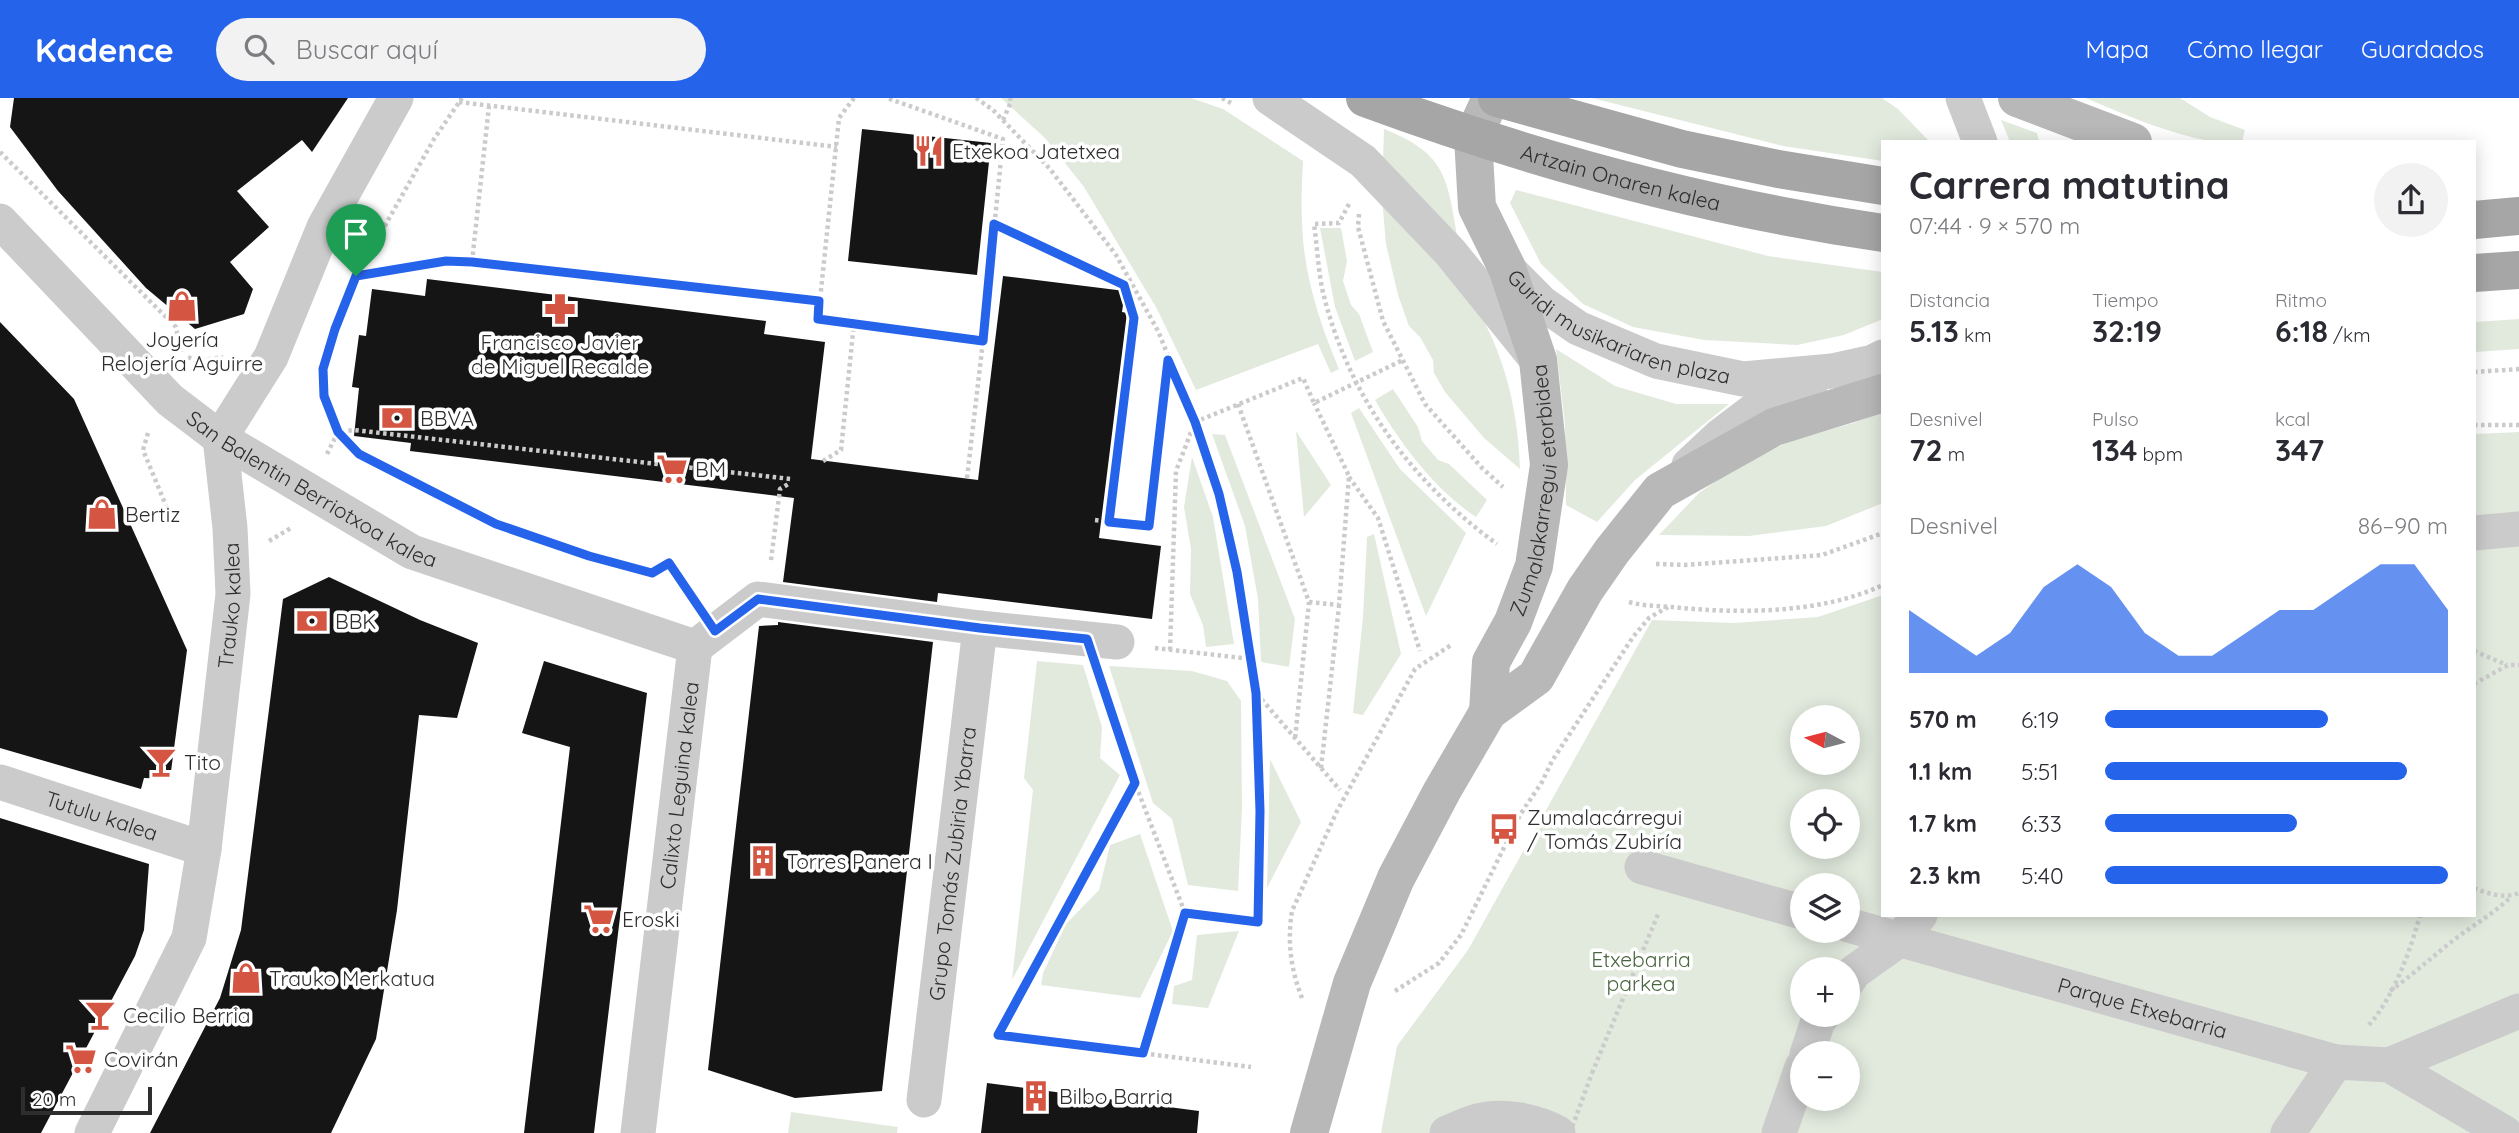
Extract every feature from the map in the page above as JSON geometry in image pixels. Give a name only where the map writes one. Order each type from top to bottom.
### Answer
[{"type":"main road","name":"Artzain Onaren kalea","points":[[1365,98],[1473,137],[1686,197],[1796,220],[1881,233]]},
{"type":"main road","name":"Artzain Onaren kalea","points":[[1497,98],[1682,149],[1778,169],[1881,186]]},
{"type":"main road","points":[[2476,220],[2519,216]]},
{"type":"main road","points":[[2476,273],[2519,270]]},
{"type":"street","points":[[219,438],[271,357],[324,227],[396,98]]},
{"type":"street","name":"Guridi musikariaren plaza","points":[[1270,98],[1363,161],[1450,252],[1538,360]]},
{"type":"street","name":"Guridi musikariaren plaza","points":[[1491,98],[1473,137],[1477,207],[1507,268],[1542,303],[1578,328],[1656,361],[1743,379],[1832,371],[1881,358]]},
{"type":"street","points":[[1963,98],[1979,140]]},
{"type":"street","points":[[2017,98],[2128,140]]},
{"type":"street","name":"San Balentin Berriotxoa kalea","points":[[0,220],[170,400],[219,438],[412,552],[705,639]]},
{"type":"street","name":"Zumalakarregui etorbidea","points":[[1488,712],[1491,662],[1513,622],[1534,566],[1549,465],[1538,360],[1507,268]]},
{"type":"street","name":"Guridi musikariaren plaza","points":[[1660,491],[1720,436],[1761,405],[1832,371]]},
{"type":"street","name":"Zumalakarregui etorbidea","points":[[1309,1133],[1337,1028],[1362,957],[1396,878],[1488,712],[1536,677],[1586,590],[1612,551],[1660,491],[1774,427],[1881,394]]},
{"type":"street","name":"Trauko kalea","points":[[92,1133],[189,938],[204,849],[233,594],[230,528],[219,438]]},
{"type":"street","points":[[2476,533],[2519,529]]},
{"type":"street","points":[[705,639],[758,599],[980,628],[1102,640]]},
{"type":"street","name":"Grupo Tomás Zubiria Ybarra","points":[[924,1100],[980,628]]},
{"type":"street","name":"Calixto Leguina kalea","points":[[638,1133],[705,639]]},
{"type":"street","name":"Tutulu kalea","points":[[0,782],[204,849]]},
{"type":"street","points":[[1642,867],[1790,908]]},
{"type":"street","name":"Parque Etxebarria","points":[[1860,925],[1910,927],[2336,1062],[2389,1065],[2519,1011]]},
{"type":"street","points":[[1860,967],[1910,927]]},
{"type":"street","points":[[2288,1133],[2336,1062]]},
{"type":"street","name":"Parque Etxebarria","points":[[2389,1065],[2505,1133]]},
{"type":"street","points":[[1779,1133],[1790,1101]]},
{"type":"street","points":[[1447,1133],[1480,1120],[1512,1119],[1545,1126],[1558,1133]]},
{"type":"path","points":[[854,98],[839,118],[818,319],[983,341]]},
{"type":"path","points":[[887,98],[1003,139],[967,478]]},
{"type":"path","points":[[976,98],[1003,120],[1050,169],[1116,256],[1158,331],[1195,422],[1219,494],[1234,559],[1256,693],[1260,811],[1258,922],[1185,913]]},
{"type":"path","points":[[1003,120],[1011,102],[1010,98]]},
{"type":"path","points":[[705,639],[669,563],[652,573],[589,556],[496,524],[359,454],[338,432],[324,396],[323,369],[356,276],[434,139],[460,100],[489,106],[837,147]]},
{"type":"path","points":[[472,262],[489,106]]},
{"type":"path","points":[[0,152],[176,327],[181,354],[196,361],[234,354]]},
{"type":"path","points":[[1363,161],[1358,227],[1383,321],[1425,404],[1482,468],[1507,491]]},
{"type":"path","points":[[994,224],[1124,285],[1127,292],[1134,318],[1109,522]]},
{"type":"path","points":[[356,276],[446,261],[472,262],[819,301]]},
{"type":"path","points":[[823,461],[841,450],[854,323]]},
{"type":"path","points":[[1095,520],[1149,526],[1168,360]]},
{"type":"path","points":[[1314,404],[1403,360]]},
{"type":"path","points":[[2476,372],[2519,369]]},
{"type":"path","points":[[1170,650],[1176,471],[1195,422],[1303,378],[1349,476],[1378,518],[1420,651]]},
{"type":"path","points":[[1238,404],[1309,601],[1295,739]]},
{"type":"path","points":[[2476,425],[2519,425]]},
{"type":"path","points":[[354,430],[790,481],[780,488],[772,551]]},
{"type":"path","points":[[148,432],[144,450],[167,508]]},
{"type":"path","points":[[1321,768],[1339,605],[1349,476]]},
{"type":"path","points":[[1648,563],[1685,565],[1822,555],[1881,534]]},
{"type":"path","points":[[1309,601],[1339,605]]},
{"type":"path","points":[[1394,992],[1439,963],[1461,935],[1520,815],[1542,782],[1552,761],[1633,637],[1649,618],[1668,607]]},
{"type":"path","points":[[1337,1028],[1302,998],[1292,968],[1289,928],[1292,911],[1337,811],[1415,668],[1450,646],[1457,635]]},
{"type":"path","points":[[1143,1053],[1185,913],[1135,783],[1102,640],[1251,659]]},
{"type":"path","points":[[2476,652],[2508,665],[2519,665]]},
{"type":"path","points":[[2476,683],[2508,665]]},
{"type":"path","points":[[1256,693],[1340,790]]},
{"type":"path","points":[[1135,783],[998,1035],[1251,1067]]},
{"type":"path","points":[[1570,1133],[1592,1073],[1677,875]]},
{"type":"path","points":[[2476,889],[2491,895],[2511,897]]},
{"type":"path","points":[[2389,992],[2457,937],[2519,893]]},
{"type":"path","points":[[2336,1062],[2377,1016],[2400,971],[2419,917]]},
{"type":"green space","points":[[1001,98],[1191,98],[1223,109],[1303,161],[1305,259],[1319,315],[1339,369],[1331,373],[1318,344],[1196,390],[1157,309],[1084,187],[1045,138]]},
{"type":"green space","points":[[1592,98],[1882,98],[1898,109],[1928,140],[1881,140],[1881,161],[1783,146]]},
{"type":"green space","points":[[2086,98],[2180,98],[2210,117],[2245,130],[2242,140],[2204,140],[2131,117]]},
{"type":"green space","points":[[2001,120],[2037,133],[2039,140],[2009,140]]},
{"type":"green space","points":[[1384,129],[1421,148],[1440,171],[1451,200],[1458,240],[1383,161]]},
{"type":"green space","points":[[1516,190],[1768,256],[1881,272],[1881,320],[1844,335],[1797,345],[1704,340],[1633,327],[1583,304],[1541,264],[1510,203]]},
{"type":"green space","points":[[1382,198],[1454,275],[1476,306],[1505,373],[1516,420],[1520,469],[1484,438],[1445,392],[1434,373],[1433,360],[1420,337],[1409,326],[1398,295],[1386,244]]},
{"type":"green space","points":[[1320,228],[1341,228],[1347,261],[1343,281],[1373,352],[1355,361],[1335,307]]},
{"type":"green space","points":[[2519,319],[2519,349],[2476,352],[2476,322]]},
{"type":"green space","points":[[1556,349],[1615,386],[1676,404],[1729,404],[1635,480],[1597,522],[1566,505],[1565,424]]},
{"type":"green space","points":[[1393,389],[1418,427],[1422,441],[1438,460],[1449,464],[1487,500],[1476,517],[1432,479],[1385,416],[1375,400]]},
{"type":"green space","points":[[1359,408],[1400,469],[1466,533],[1426,616],[1351,413]]},
{"type":"green space","points":[[1881,412],[1881,504],[1826,526],[1749,536],[1659,535],[1699,493],[1729,472],[1786,443]]},
{"type":"green space","points":[[1296,431],[1331,485],[1304,517]]},
{"type":"green space","name":"Etxebarria parkea","points":[[2519,432],[2519,1133],[1381,1133],[1397,1046],[1468,950],[1652,620],[1734,623],[1818,617],[1881,596],[1881,917],[2476,917],[2476,434]]},
{"type":"green space","points":[[1212,434],[1225,435],[1295,619],[1289,667],[1261,662],[1258,599],[1245,526]]},
{"type":"green space","points":[[1192,457],[1213,517],[1234,644],[1206,647],[1203,625],[1190,594],[1191,549],[1184,507]]},
{"type":"green space","points":[[1374,534],[1401,654],[1363,715],[1353,713],[1363,617],[1367,537]]},
{"type":"green space","points":[[1037,661],[1083,665],[1102,727],[1100,758],[1120,775],[1012,980],[1033,790],[1024,778]]},
{"type":"green space","points":[[1109,666],[1192,671],[1227,681],[1241,701],[1242,808],[1238,891],[1188,885],[1172,819],[1153,803]]},
{"type":"green space","points":[[1270,759],[1301,822],[1267,888]]},
{"type":"green space","points":[[1140,834],[1173,931],[1140,998],[1041,985],[1043,973],[1066,924],[1099,890],[1110,845]]},
{"type":"green space","points":[[1239,931],[1208,1008],[1172,1004],[1174,986],[1192,980],[1197,935]]},
{"type":"green space","points":[[791,1112],[898,1127],[897,1133],[788,1133]]},
{"type":"building","points":[[14,98],[348,98],[312,152],[302,140],[237,191],[269,227],[230,262],[253,289],[244,314],[195,329],[146,288],[58,191],[10,127]]},
{"type":"building","points":[[862,129],[991,143],[977,275],[848,261]]},
{"type":"building","points":[[1003,276],[1125,291],[1122,312],[1127,313],[1099,538],[1161,546],[1152,619],[938,593],[937,602],[783,582],[794,498],[410,451],[411,443],[354,436],[359,388],[352,387],[359,335],[366,336],[372,289],[425,296],[427,279],[766,321],[764,334],[825,342],[811,459],[978,480]]},
{"type":"building","points":[[0,322],[74,399],[187,650],[170,779],[144,778],[141,789],[0,748]]},
{"type":"building","points":[[329,577],[420,620],[478,643],[457,718],[419,715],[397,910],[376,1039],[331,1133],[150,1133],[220,998],[241,930],[283,599]]},
{"type":"building","name":"Torres Panera I","points":[[778,622],[933,642],[882,1091],[795,1098],[708,1070],[759,626],[778,625]]},
{"type":"building","points":[[544,661],[647,693],[594,1133],[524,1133],[570,747],[522,733]]},
{"type":"building","points":[[0,818],[149,864],[144,930],[135,956],[41,1133],[0,1133]]},
{"type":"building","name":"Bilbo Barria","points":[[987,1083],[1199,1111],[1197,1133],[981,1133]]},
{"type":"place","name":"Etxekoa Jatetxea","points":[[929,151]]},
{"type":"place","name":"Joyería Relojería Aguirre","points":[[182,306]]},
{"type":"place","name":"Francisco Javier de Miguel Recalde","points":[[560,309]]},
{"type":"place","name":"BBVA","points":[[397,418]]},
{"type":"place","name":"BM","points":[[672,469]]},
{"type":"place","name":"Bertiz","points":[[102,514]]},
{"type":"place","name":"BBK","points":[[312,621]]},
{"type":"place","name":"Tito","points":[[161,762]]},
{"type":"place","name":"Zumalacárregui / Tomás Zubiría","points":[[1504,829]]},
{"type":"place","name":"Torres Panera I","points":[[763,861]]},
{"type":"place","name":"Eroski","points":[[599,919]]},
{"type":"place","name":"Trauko Merkatua","points":[[246,978]]},
{"type":"place","name":"Cecilio Berria","points":[[100,1015]]},
{"type":"place","name":"Covirán","points":[[81,1059]]},
{"type":"place","name":"Bilbo Barria","points":[[1036,1096]]},
{"type":"route","points":[[994,224],[1124,285],[1134,318],[1109,522],[1149,526],[1168,360],[1195,422],[1219,494],[1237,572],[1256,693],[1260,811],[1258,922],[1185,913],[1143,1053],[998,1035],[1135,783],[1087,639],[758,599],[715,631],[669,563],[652,573],[589,556],[496,524],[359,454],[338,432],[324,396],[323,369],[356,276],[446,261],[472,262],[819,301],[818,319],[983,341],[994,224]]}]
